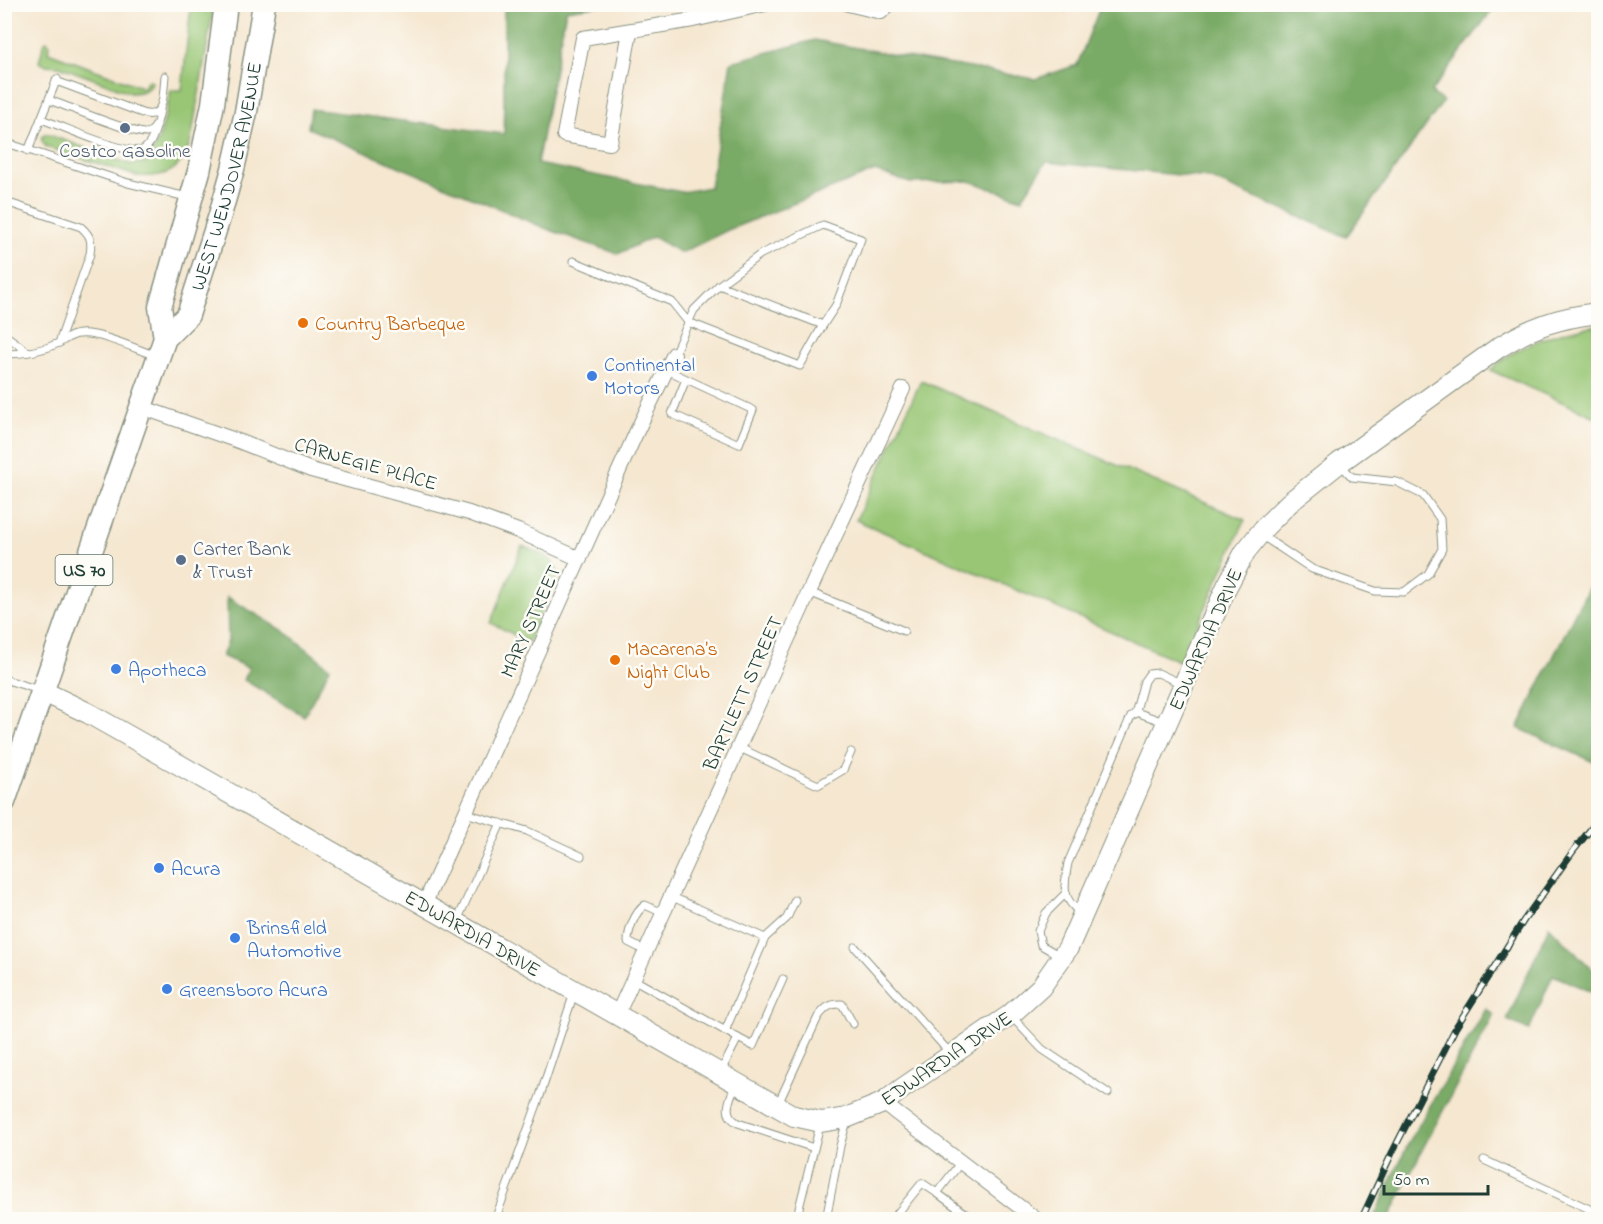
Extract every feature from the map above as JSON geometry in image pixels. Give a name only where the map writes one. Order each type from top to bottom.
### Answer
[{"type":"highway","name":"WEST WENDOVER AVENUE","points":[[162,347],[160,307],[192,198],[213,104],[226,4]]},
{"type":"highway","name":"WEST WENDOVER AVENUE","points":[[4,802],[162,347],[188,315],[233,170],[246,112],[264,4]]},
{"type":"main road","name":"EDWARDIA DRIVE","points":[[42,691],[120,730],[794,1116],[821,1122],[848,1117],[883,1103],[1010,1015],[1041,987],[1063,957],[1227,586],[1245,552],[1259,534],[1289,503],[1339,463],[1480,360],[1517,336],[1550,322],[1599,313]]},
{"type":"street","points":[[630,31],[610,143],[564,135],[583,38],[693,20],[765,4]]},
{"type":"street","points":[[848,4],[881,12],[889,4]]},
{"type":"street","name":"MARY STREET","points":[[424,905],[674,354]]},
{"type":"street","name":"BARTLETT STREET","points":[[617,1015],[903,389]]},
{"type":"street","name":"CARNEGIE PLACE","points":[[141,407],[241,442],[311,470],[469,513],[518,531],[580,559]]},
{"type":"street","points":[[883,1103],[1037,1220]]},
{"type":"street","points":[[1596,1220],[1599,1213]]},
{"type":"lane","points":[[41,119],[132,151],[143,150],[151,141],[157,125],[165,76]]},
{"type":"lane","points":[[28,151],[57,80],[146,115],[155,114],[161,106]]},
{"type":"lane","points":[[49,100],[140,133],[150,132],[157,125]]},
{"type":"lane","points":[[4,142],[128,183],[192,198]]},
{"type":"lane","points":[[12,204],[81,227],[89,235],[92,243],[59,343]]},
{"type":"lane","points":[[573,261],[672,302],[688,322],[800,366],[836,305],[861,239],[823,225],[761,254],[719,285],[694,310],[688,322],[674,354]]},
{"type":"lane","points":[[719,285],[823,325]]},
{"type":"lane","points":[[4,334],[28,352]]},
{"type":"lane","points":[[4,354],[39,350],[81,334],[162,347]]},
{"type":"lane","points":[[667,370],[753,410],[739,444],[672,414],[686,379]]},
{"type":"lane","points":[[1259,534],[1312,569],[1375,591],[1404,592],[1428,574],[1442,549],[1440,519],[1423,495],[1396,482],[1352,477],[1339,463]]},
{"type":"lane","points":[[809,592],[904,631]]},
{"type":"lane","points":[[1135,714],[1144,681],[1149,674],[1158,673],[1184,685]]},
{"type":"lane","points":[[4,679],[42,691]]},
{"type":"lane","points":[[1083,914],[1070,905],[1066,893],[1064,884],[1068,863],[1131,716],[1136,712],[1167,723]]},
{"type":"lane","points":[[738,747],[818,785],[843,770],[850,752]]},
{"type":"lane","points":[[465,813],[527,831],[580,856]]},
{"type":"lane","points":[[456,923],[501,823]]},
{"type":"lane","points":[[1063,957],[1041,945],[1038,931],[1046,913],[1066,893]]},
{"type":"lane","points":[[670,896],[765,938]]},
{"type":"lane","points":[[725,1031],[765,938],[787,918],[795,900]]},
{"type":"lane","points":[[646,951],[628,942],[628,934],[633,922],[645,904],[663,913]]},
{"type":"lane","points":[[855,947],[952,1055]]},
{"type":"lane","points":[[633,979],[753,1046],[783,979]]},
{"type":"lane","points":[[495,1220],[575,991]]},
{"type":"lane","points":[[777,1106],[818,1017],[826,1007],[834,1003],[842,1004],[853,1024]]},
{"type":"lane","points":[[1010,1015],[1042,1049],[1108,1093]]},
{"type":"lane","points":[[738,1038],[728,1078],[728,1114],[731,1120],[814,1148]]},
{"type":"lane","points":[[826,1220],[848,1117]]},
{"type":"lane","points":[[796,1220],[821,1122]]},
{"type":"lane","points":[[1484,1160],[1599,1213]]},
{"type":"lane","points":[[937,1193],[961,1162]]},
{"type":"lane","points":[[892,1220],[922,1183],[974,1220]]},
{"type":"green space","points":[[191,5],[214,5],[191,140],[178,166],[157,176],[136,176],[46,147],[41,139],[47,134],[129,164],[145,163],[159,138],[171,90],[182,90]]},
{"type":"green space","points":[[504,5],[602,5],[566,10],[537,164],[682,192],[710,187],[731,62],[815,40],[1035,79],[1077,65],[1101,5],[1496,5],[1431,92],[1443,102],[1346,237],[1209,178],[1046,162],[1022,199],[969,181],[910,183],[875,171],[728,230],[681,253],[653,237],[618,254],[547,229],[308,128],[311,109],[504,134]]},
{"type":"green space","points":[[47,41],[50,44],[48,52],[144,88],[147,81],[150,80],[152,83],[146,90],[131,93],[59,66],[45,65],[39,62],[44,43]]},
{"type":"green space","points":[[1598,325],[1598,418],[1490,370],[1510,355],[1533,343],[1565,332]]},
{"type":"green space","points":[[921,381],[1245,520],[1181,662],[856,520]]},
{"type":"green space","points":[[522,546],[549,559],[559,574],[528,642],[491,623]]},
{"type":"green space","points":[[1598,571],[1598,764],[1518,728]]},
{"type":"green space","points":[[227,597],[286,632],[330,668],[304,716],[244,680],[249,668],[222,656],[228,641]]},
{"type":"green space","points":[[1549,926],[1598,975],[1598,995],[1553,975],[1529,1030],[1507,1020]]},
{"type":"green space","points":[[1486,1009],[1494,1015],[1422,1150],[1389,1219],[1373,1219],[1409,1142]]},
{"type":"railway","points":[[1361,1220],[1456,1027],[1524,920],[1598,820]]},
{"type":"place","name":"Costco Gasoline","points":[[125,128]]},
{"type":"place","name":"Country Barbeque","points":[[303,323]]},
{"type":"place","name":"Continental Motors","points":[[592,376]]},
{"type":"place","name":"Carter Bank & Trust","points":[[181,560]]},
{"type":"place","name":"Macarena’s Night Club","points":[[615,660]]},
{"type":"place","name":"Apotheca","points":[[116,669]]},
{"type":"place","name":"Acura","points":[[159,868]]},
{"type":"place","name":"Brinsfield Automotive","points":[[235,938]]},
{"type":"place","name":"Greensboro Acura","points":[[167,989]]}]
